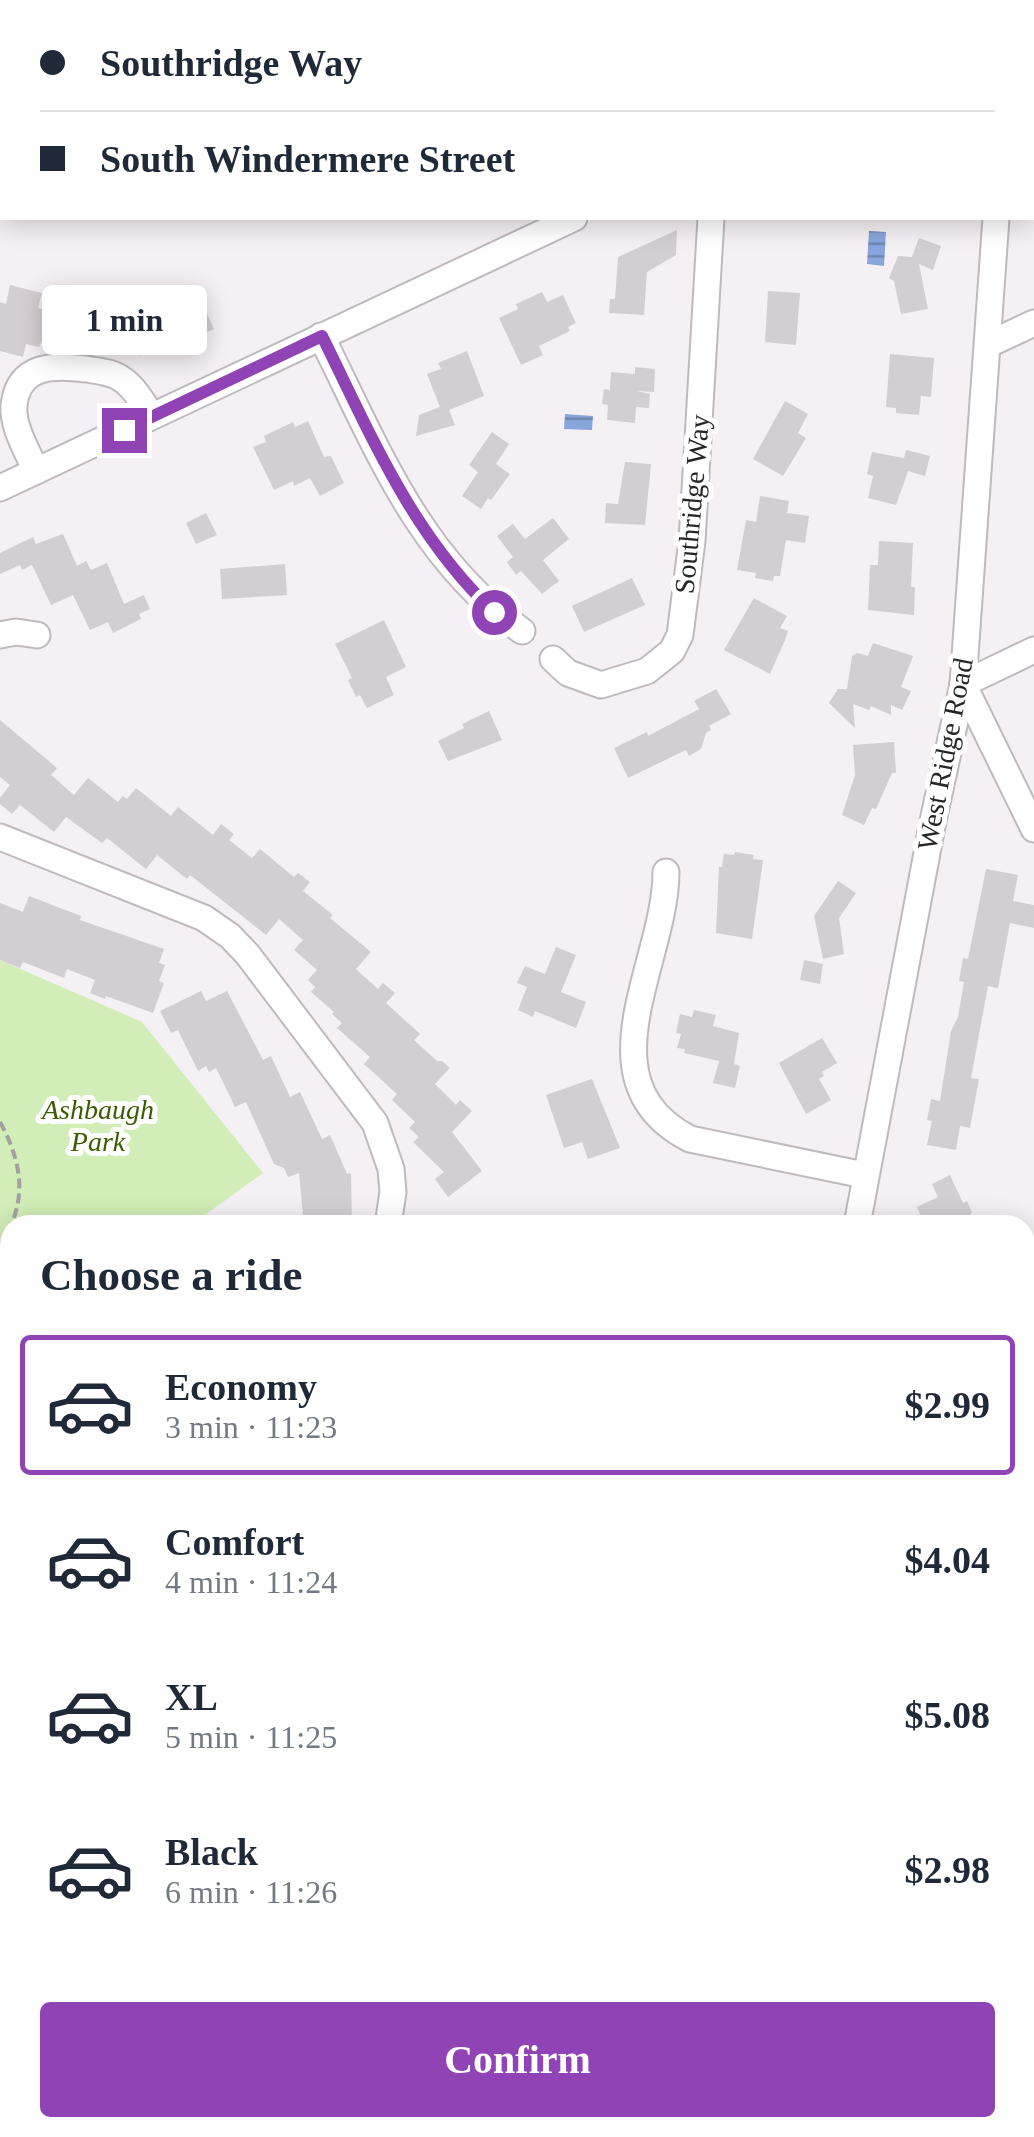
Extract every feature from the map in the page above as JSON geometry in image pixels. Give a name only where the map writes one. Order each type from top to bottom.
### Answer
[{"type":"street","points":[[0,488],[570,220]]},
{"type":"street","name":"Southridge Way","points":[[552,659],[568,673],[589,683],[615,683],[658,663],[672,652],[680,635],[692,541],[711,220]]},
{"type":"street","name":"West Ridge Road","points":[[859,1215],[963,684],[996,220]]},
{"type":"street","points":[[989,344],[1034,323]]},
{"type":"street","points":[[322,336],[418,523],[459,578],[494,612],[522,631]]},
{"type":"street","points":[[36,471],[15,423],[14,406],[26,377],[38,368],[71,367],[115,375],[127,382],[152,416]]},
{"type":"street","points":[[0,635],[37,635]]},
{"type":"street","points":[[1034,650],[963,684],[1034,829]]},
{"type":"street","points":[[0,837],[204,918],[230,936],[248,954],[375,1122],[392,1169],[390,1215]]},
{"type":"street","points":[[666,872],[633,1040],[632,1059],[641,1093],[666,1124],[690,1139],[864,1176]]},
{"type":"path","points":[[0,1122],[19,1168],[19,1195],[13,1215]]},
{"type":"green space","name":"Ashbaugh Park","points":[[0,960],[142,1022],[263,1173],[205,1215],[0,1215]]},
{"type":"water","points":[[869,231],[886,232],[884,266],[867,264]]},
{"type":"water","points":[[565,414],[593,416],[592,430],[564,429]]},
{"type":"building","points":[[677,230],[676,255],[647,272],[644,315],[609,313],[610,299],[615,299],[618,257]]},
{"type":"building","points":[[919,238],[941,246],[933,270],[919,264],[928,309],[901,314],[894,281],[889,278],[898,256],[912,257]]},
{"type":"building","points":[[10,285],[42,293],[38,308],[63,314],[83,303],[99,329],[67,349],[41,342],[39,347],[26,344],[23,357],[0,351],[0,302],[6,304]]},
{"type":"building","points":[[768,291],[800,293],[796,345],[765,342]]},
{"type":"building","points":[[542,292],[547,302],[563,295],[576,323],[568,327],[570,331],[539,346],[543,355],[521,365],[499,318],[518,309],[516,304]]},
{"type":"building","points":[[175,296],[179,305],[199,296],[214,329],[184,343],[177,338],[140,356],[128,330],[157,316],[153,307]]},
{"type":"building","points":[[467,351],[484,396],[449,410],[455,425],[416,436],[419,415],[440,407],[427,374],[441,369],[438,363]]},
{"type":"building","points":[[890,354],[934,358],[931,397],[921,396],[919,415],[896,413],[896,408],[886,407]]},
{"type":"building","points":[[635,367],[655,369],[654,392],[637,391],[650,394],[649,408],[636,407],[635,423],[607,420],[608,405],[602,404],[604,389],[610,390],[611,372],[635,374]]},
{"type":"building","points":[[785,401],[808,414],[798,433],[806,438],[783,476],[753,459]]},
{"type":"building","points":[[308,421],[324,457],[331,456],[344,483],[320,496],[310,478],[274,490],[253,447],[266,442],[264,436],[293,422],[295,427]]},
{"type":"building","points":[[492,432],[509,444],[496,464],[510,474],[481,509],[462,496],[478,472],[469,465]]},
{"type":"building","points":[[906,450],[930,456],[925,476],[908,471],[896,505],[868,498],[873,476],[867,474],[872,452],[904,458]]},
{"type":"building","points":[[625,462],[651,464],[645,525],[605,523],[606,503],[618,504]]},
{"type":"building","points":[[760,496],[789,501],[787,513],[809,516],[805,543],[786,540],[780,576],[774,576],[773,581],[737,570],[746,520],[756,522]]},
{"type":"building","points":[[206,513],[217,535],[196,544],[186,523]]},
{"type":"building","points":[[553,518],[569,539],[543,560],[559,581],[542,594],[521,571],[516,575],[507,562],[513,557],[497,536],[513,524],[525,539]]},
{"type":"building","points":[[63,534],[77,566],[86,561],[91,570],[107,563],[124,604],[144,595],[150,609],[139,614],[141,619],[113,633],[108,622],[90,630],[73,595],[51,605],[32,565],[22,570],[20,565],[0,574],[0,553],[33,537],[36,544]]},
{"type":"building","points":[[879,541],[913,543],[914,615],[868,610],[870,565],[878,565]]},
{"type":"building","points":[[285,564],[287,595],[222,599],[220,569]]},
{"type":"building","points":[[632,578],[645,605],[584,632],[572,606]]},
{"type":"building","points":[[754,598],[787,616],[780,628],[788,631],[770,674],[724,650]]},
{"type":"building","points":[[384,620],[406,667],[386,677],[394,695],[367,708],[360,695],[356,697],[348,680],[352,678],[335,644]]},
{"type":"building","points":[[873,643],[913,656],[901,687],[911,691],[902,710],[891,705],[891,715],[871,706],[869,710],[853,704],[855,728],[829,703],[838,689],[847,689],[852,656],[868,656]]},
{"type":"building","points":[[716,689],[731,714],[709,726],[711,730],[706,733],[701,749],[689,756],[686,750],[628,778],[614,748],[647,732],[648,736],[699,709],[694,701]]},
{"type":"building","points":[[489,711],[502,740],[448,761],[438,741]]},
{"type":"building","points":[[0,720],[57,768],[51,775],[74,795],[88,778],[118,802],[123,796],[127,799],[136,788],[171,816],[178,807],[213,835],[221,824],[234,834],[229,840],[252,858],[260,849],[294,877],[298,873],[310,882],[303,891],[371,952],[356,969],[378,989],[383,983],[395,993],[386,1003],[420,1034],[414,1040],[450,1068],[435,1084],[456,1105],[460,1100],[472,1111],[452,1132],[482,1171],[448,1197],[435,1179],[444,1172],[413,1142],[419,1137],[409,1128],[415,1122],[392,1100],[397,1094],[364,1064],[370,1057],[337,1028],[342,1023],[334,1012],[311,992],[315,987],[308,980],[317,970],[294,950],[303,940],[279,919],[266,935],[190,875],[187,879],[157,855],[146,869],[107,838],[102,843],[66,817],[54,832],[20,805],[12,814],[0,804],[10,785],[0,777]]},
{"type":"building","points":[[894,742],[896,773],[892,773],[876,809],[872,808],[864,825],[842,815],[855,775],[853,745]]},
{"type":"building","points":[[735,852],[763,860],[752,939],[716,933],[719,867],[724,854]]},
{"type":"building","points":[[986,869],[1018,875],[1013,901],[1034,905],[1034,928],[1010,923],[998,988],[988,986],[971,1078],[979,1079],[970,1128],[960,1126],[956,1150],[927,1145],[932,1121],[927,1120],[931,1099],[940,1101],[951,1031],[958,1017],[964,982],[959,981],[963,958],[968,959]]},
{"type":"building","points":[[838,881],[856,893],[839,918],[844,954],[823,959],[814,916]]},
{"type":"building","points":[[29,896],[81,916],[80,920],[164,949],[159,963],[165,965],[159,981],[164,983],[153,1013],[90,993],[95,980],[67,969],[64,978],[23,962],[20,968],[0,960],[0,903],[23,912]]},
{"type":"building","points":[[556,947],[576,955],[561,992],[586,1002],[576,1028],[535,1011],[533,1017],[518,1010],[527,987],[517,983],[525,966],[545,974]]},
{"type":"building","points":[[804,960],[823,964],[820,984],[800,980]]},
{"type":"building","points":[[201,991],[206,1001],[227,991],[263,1060],[271,1056],[290,1097],[300,1092],[322,1139],[330,1135],[347,1174],[351,1173],[352,1215],[303,1215],[299,1173],[288,1177],[284,1168],[274,1164],[246,1102],[235,1107],[216,1068],[209,1072],[206,1066],[198,1071],[178,1030],[171,1033],[160,1011]]},
{"type":"building","points":[[694,1010],[716,1015],[713,1026],[739,1033],[734,1064],[740,1066],[735,1088],[713,1083],[719,1061],[677,1048],[680,1014],[692,1017]]},
{"type":"building","points":[[822,1038],[837,1063],[822,1072],[824,1076],[819,1079],[831,1100],[806,1114],[779,1063]]},
{"type":"building","points":[[592,1079],[620,1148],[588,1159],[582,1142],[564,1148],[546,1095]]},
{"type":"building","points":[[950,1175],[963,1203],[967,1201],[970,1215],[921,1215],[917,1207],[938,1197],[932,1184]]},
{"type":"route","points":[[124,430],[322,336],[418,523],[459,578],[494,612]]}]
